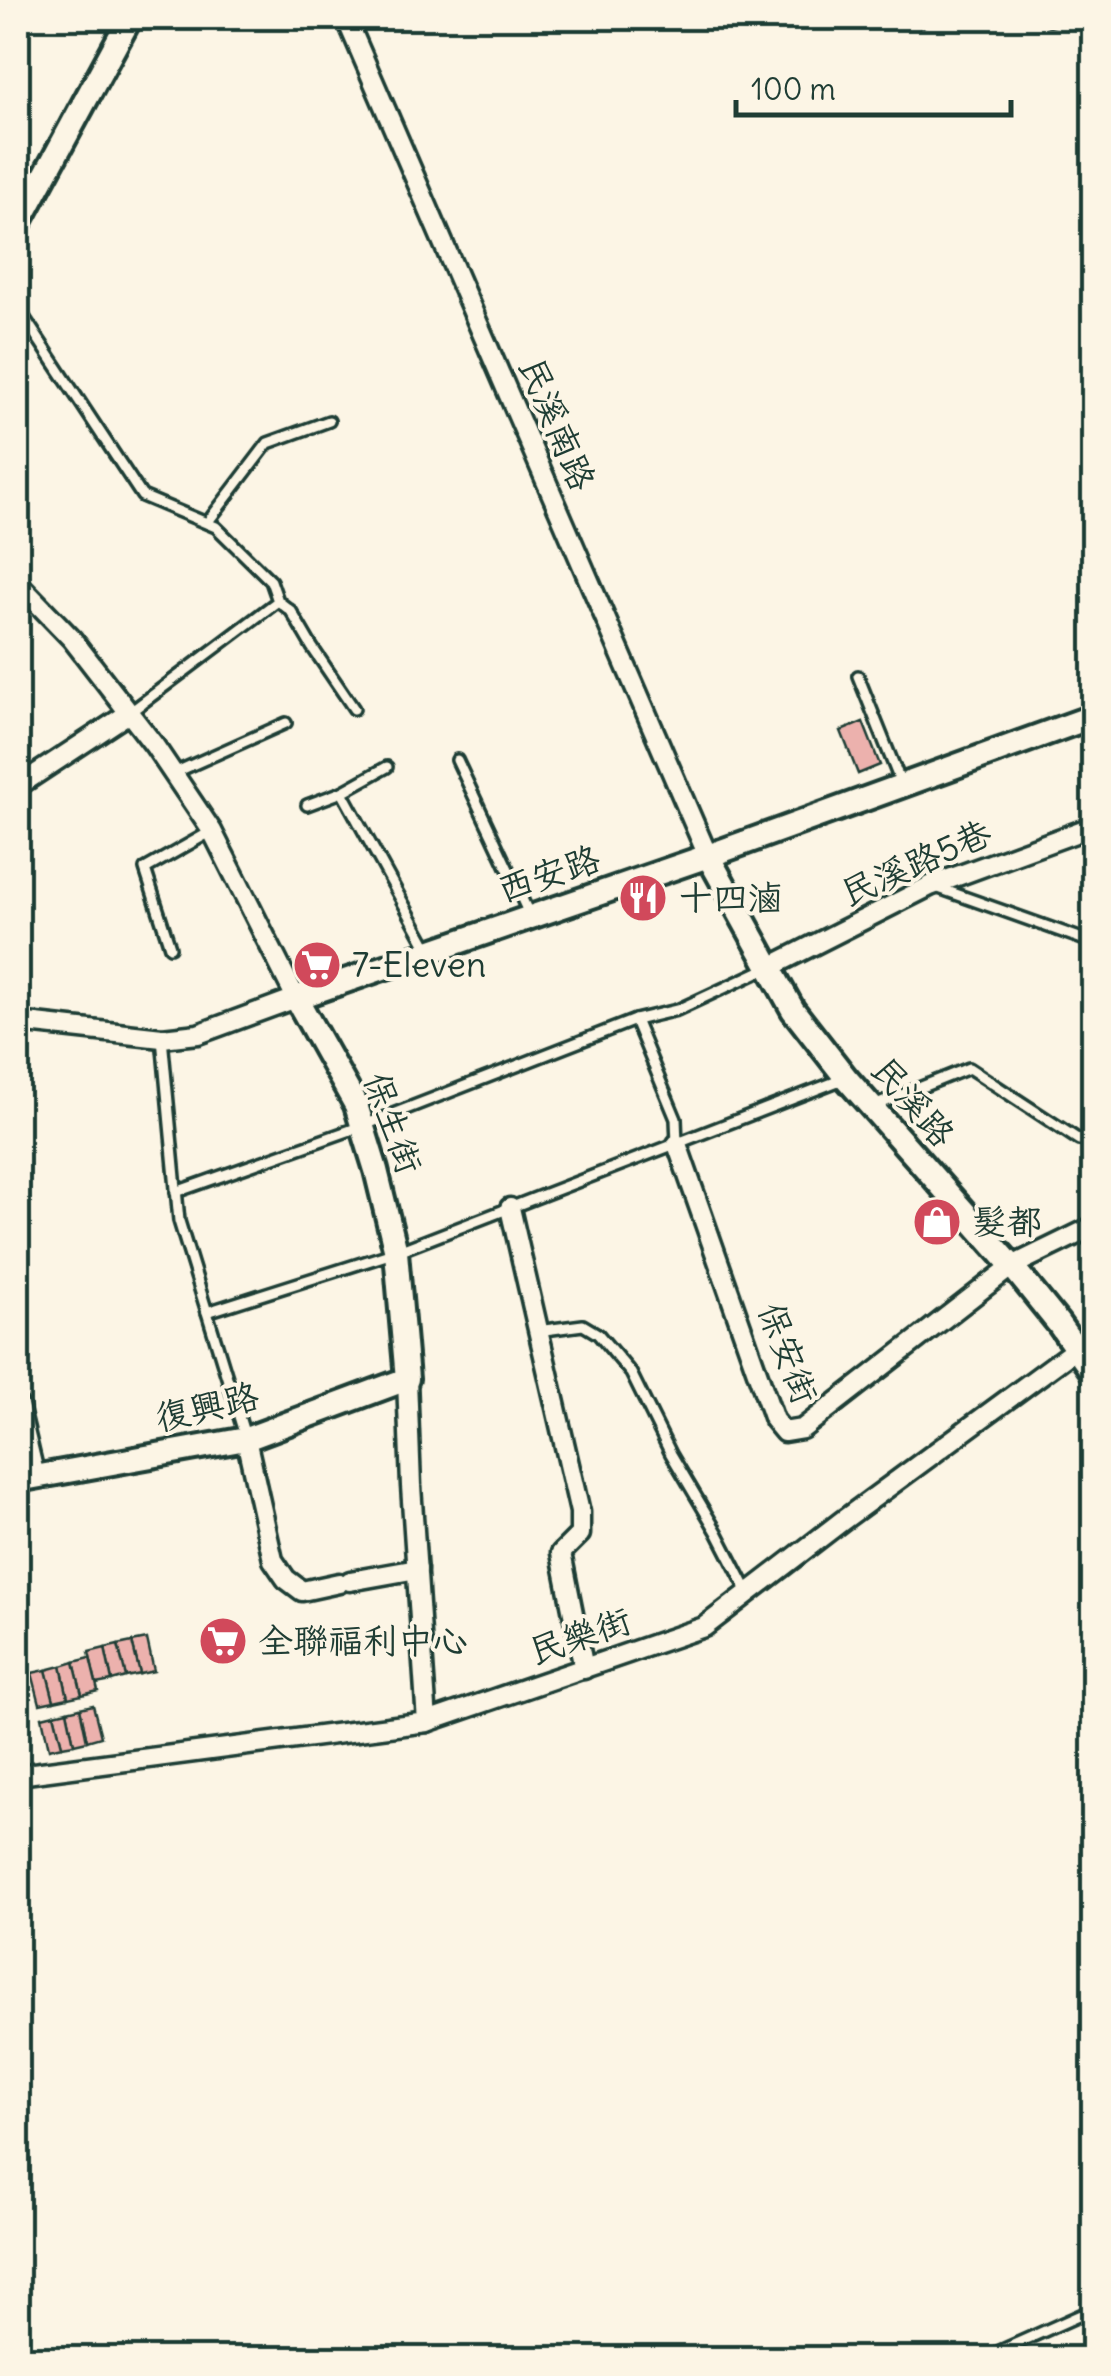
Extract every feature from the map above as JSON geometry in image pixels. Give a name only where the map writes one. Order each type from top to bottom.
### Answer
[{"type":"street","points":[[19,216],[130,18]]},
{"type":"street","name":"民溪南路","points":[[346,18],[708,856]]},
{"type":"street","name":"保生街","points":[[18,583],[72,639],[212,831],[296,998],[356,1105],[396,1252],[408,1379],[427,1722]]},
{"type":"street","points":[[18,786],[129,713]]},
{"type":"street","name":"西安路","points":[[18,1022],[162,1038],[198,1034],[1094,716]]},
{"type":"street","name":"民溪路5巷","points":[[768,968],[930,886],[1094,826]]},
{"type":"street","name":"民溪路","points":[[708,856],[793,1010],[846,1078],[1012,1266],[1094,1374]]},
{"type":"street","name":"保安街","points":[[676,1144],[774,1420],[784,1432],[802,1429],[1012,1266]]},
{"type":"street","points":[[510,1208],[580,1512],[580,1534],[562,1553],[584,1669]]},
{"type":"street","points":[[1012,1266],[1094,1226]]},
{"type":"street","name":"民樂街","points":[[18,1775],[427,1722],[704,1627],[1076,1349]]},
{"type":"street","name":"復興路","points":[[26,1479],[246,1439],[408,1379]]},
{"type":"street","points":[[18,1405],[26,1479]]},
{"type":"street","points":[[246,1439],[273,1560],[302,1591],[416,1569]]},
{"type":"lane","points":[[18,308],[142,496],[216,527],[271,581],[278,602],[291,611],[354,709]]},
{"type":"lane","points":[[207,523],[268,443],[328,421]]},
{"type":"lane","points":[[129,713],[278,602]]},
{"type":"lane","points":[[858,676],[902,786]]},
{"type":"lane","points":[[173,773],[286,724]]},
{"type":"lane","points":[[457,760],[530,918]]},
{"type":"lane","points":[[307,806],[386,767]]},
{"type":"lane","points":[[342,792],[430,952]]},
{"type":"lane","points":[[170,947],[145,869],[212,831]]},
{"type":"lane","points":[[930,886],[1088,940]]},
{"type":"lane","points":[[176,1192],[362,1126],[635,1020],[677,1010],[768,968]]},
{"type":"lane","points":[[635,1020],[676,1120],[676,1144]]},
{"type":"lane","points":[[162,1038],[179,1221],[246,1439]]},
{"type":"lane","points":[[871,1107],[969,1068],[1079,1140]]},
{"type":"lane","points":[[207,1312],[396,1252],[846,1078]]},
{"type":"lane","points":[[537,1331],[583,1325],[598,1334],[631,1373],[671,1454],[750,1594]]},
{"type":"lane","points":[[984,2358],[1094,2309]]},
{"type":"building","points":[[18,344],[31,352],[18,376]]},
{"type":"building","points":[[863,722],[880,765],[858,774],[841,731]]},
{"type":"building","points":[[147,1639],[154,1671],[140,1674],[132,1642]]},
{"type":"building","points":[[132,1642],[140,1674],[126,1677],[118,1645]]},
{"type":"building","points":[[118,1645],[126,1677],[112,1681],[105,1648]]},
{"type":"building","points":[[105,1648],[112,1681],[96,1684],[89,1652]]},
{"type":"building","points":[[90,1658],[98,1691],[82,1695],[74,1662]]},
{"type":"building","points":[[74,1662],[82,1695],[68,1698],[61,1666]]},
{"type":"building","points":[[61,1666],[68,1698],[54,1701],[46,1670]]},
{"type":"building","points":[[46,1670],[54,1701],[40,1704],[32,1673]]},
{"type":"building","points":[[93,1705],[101,1737],[87,1741],[80,1708]]},
{"type":"building","points":[[80,1708],[87,1741],[74,1744],[67,1711]]},
{"type":"building","points":[[67,1711],[74,1744],[62,1746],[54,1714]]},
{"type":"building","points":[[54,1714],[62,1746],[49,1749],[42,1717]]},
{"type":"place","name":"十四滷","points":[[643,898]]},
{"type":"place","name":"7-Eleven","points":[[317,965]]},
{"type":"place","name":"髮都","points":[[937,1222]]},
{"type":"place","name":"全聯福利中心","points":[[223,1641]]}]
